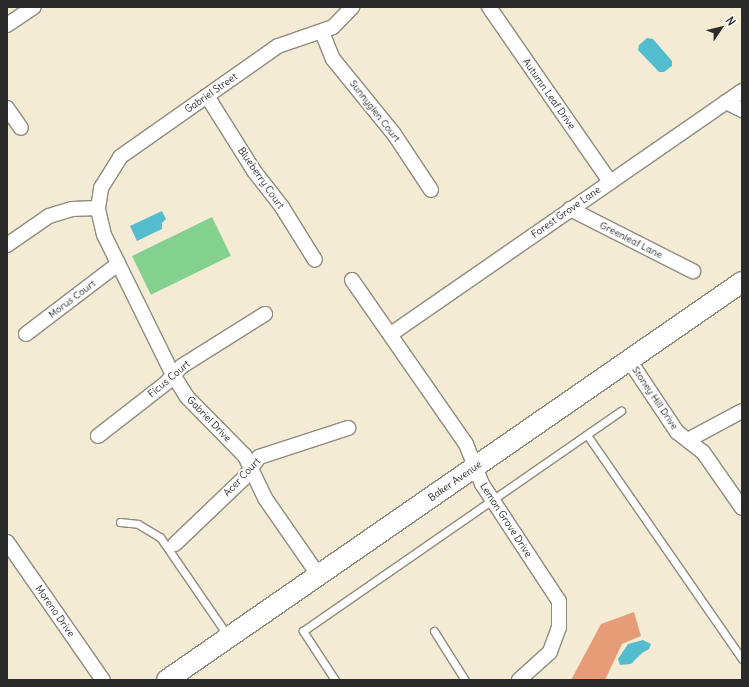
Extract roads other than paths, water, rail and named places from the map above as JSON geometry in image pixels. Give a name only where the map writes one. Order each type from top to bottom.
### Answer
[{"type":"street","points":[[7,25],[34,7]]},
{"type":"street","name":"Gabriel Street","points":[[98,208],[101,188],[120,157],[278,46],[299,37],[322,32],[333,27],[352,7]]},
{"type":"street","name":"Autumn Leaf Drive","points":[[489,7],[610,182]]},
{"type":"street","name":"Sunnyglen Court","points":[[322,32],[333,60],[394,134],[431,190]]},
{"type":"street","name":"Forest Grove Lane","points":[[391,334],[742,90]]},
{"type":"street","name":"Blueberry Court","points":[[208,96],[254,170],[282,206],[315,260]]},
{"type":"street","points":[[726,102],[742,110]]},
{"type":"street","points":[[7,108],[21,128]]},
{"type":"street","points":[[7,245],[55,214],[72,209],[98,208]]},
{"type":"street","name":"Gabriel Drive","points":[[98,208],[104,235],[173,375],[187,396],[245,456],[265,498],[319,576]]},
{"type":"street","name":"Greenleaf Lane","points":[[570,209],[693,271]]},
{"type":"street","name":"Morus Court","points":[[26,334],[118,264]]},
{"type":"street","name":"Lemon Grove Drive","points":[[352,280],[391,334],[466,444],[482,484],[558,601],[559,627],[550,652],[519,680]]},
{"type":"street","name":"Baker Avenue","points":[[167,680],[742,282]]},
{"type":"street","name":"Ficus Court","points":[[98,436],[182,366],[265,314]]},
{"type":"street","name":"Stoney Hill Drive","points":[[629,360],[677,432],[703,452],[742,508]]},
{"type":"street","points":[[688,440],[742,411]]},
{"type":"street","name":"Acer Court","points":[[175,544],[244,478],[259,457],[348,428]]},
{"type":"street","name":"Moreno Drive","points":[[7,542],[103,680]]},
{"type":"lane","points":[[335,680],[303,631],[621,411]]},
{"type":"lane","points":[[587,435],[742,659]]},
{"type":"lane","points":[[120,522],[138,524],[160,537],[229,638]]},
{"type":"lane","points":[[434,631],[465,680]]},
{"type":"water","points":[[647,38],[653,39],[672,61],[672,66],[664,72],[659,72],[638,50],[639,45]]},
{"type":"water","points":[[162,211],[166,219],[162,223],[162,229],[137,241],[130,226]]},
{"type":"water","points":[[643,640],[651,644],[649,649],[642,653],[631,664],[620,665],[618,659],[628,644]]}]
